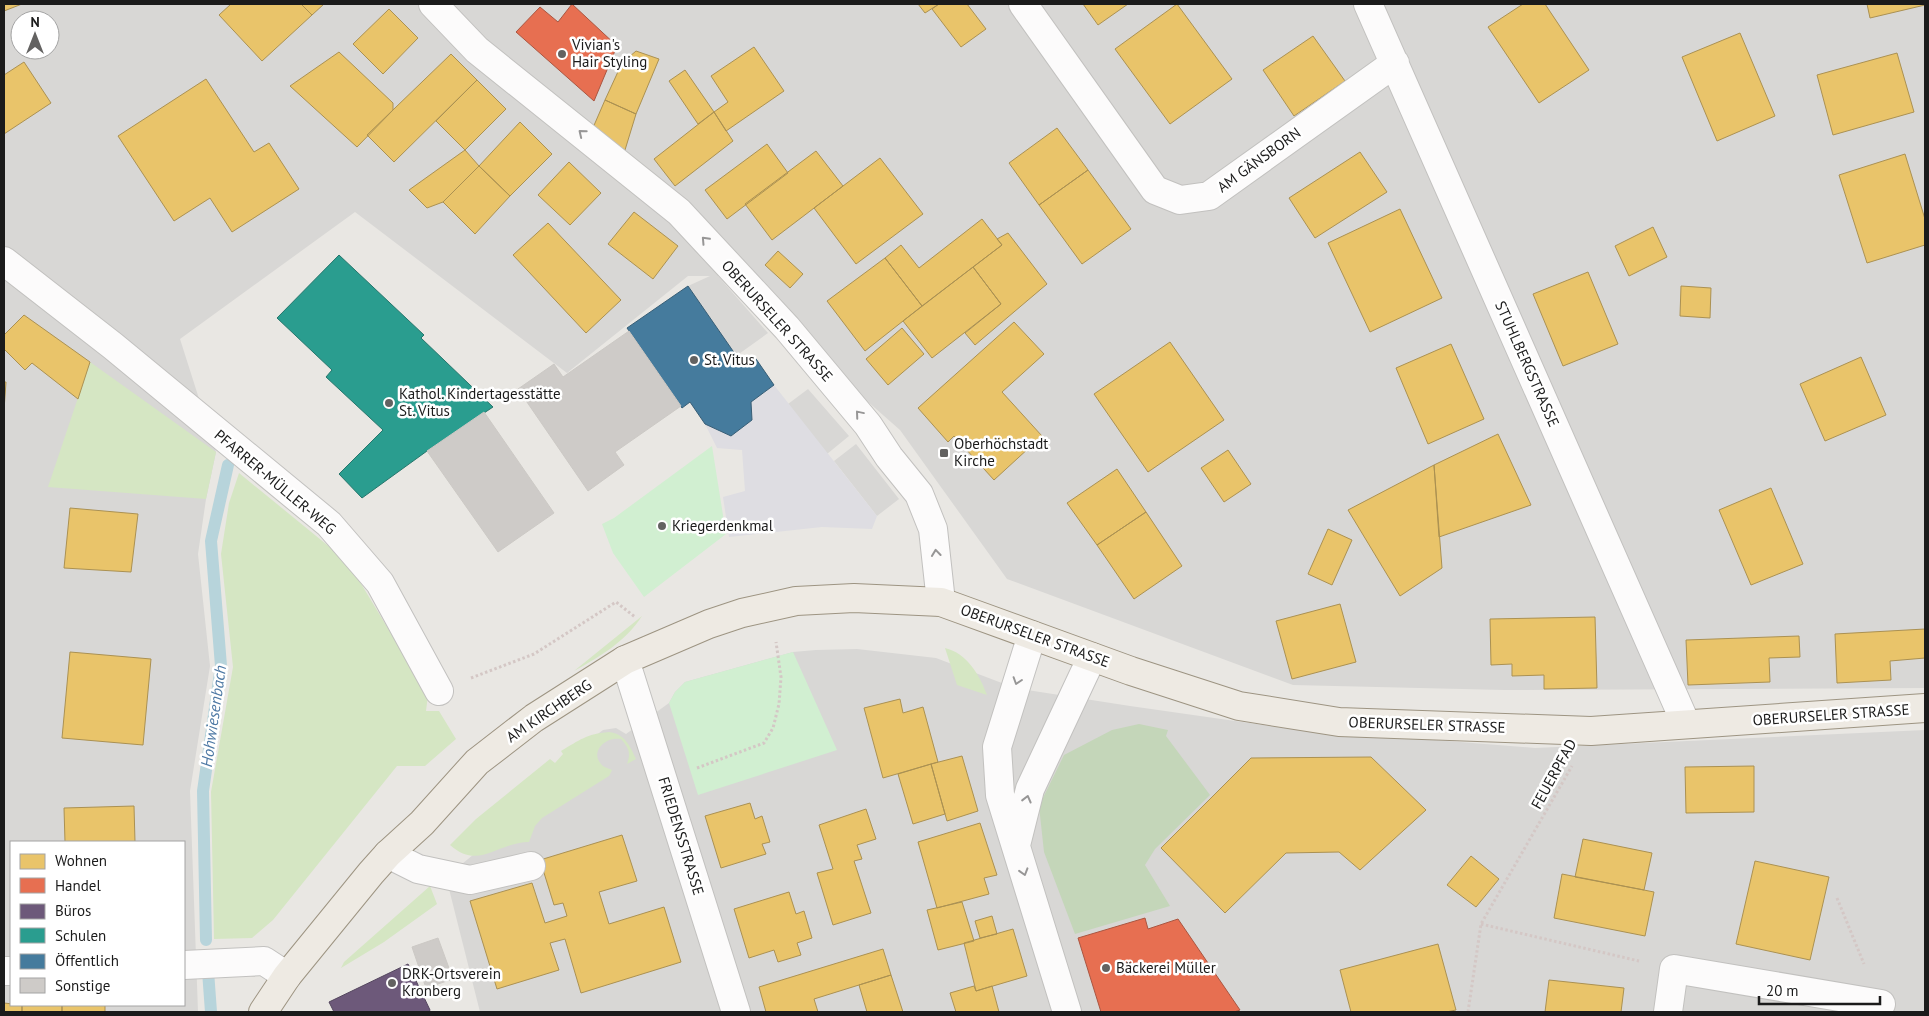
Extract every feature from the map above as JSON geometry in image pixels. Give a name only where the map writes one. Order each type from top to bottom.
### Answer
[{"type":"main road","name":"AM KIRCHBERG","points":[[263,1012],[287,976],[388,854],[422,823],[477,762],[534,718],[625,660],[709,624],[742,613],[796,601],[854,598],[941,602]]},
{"type":"main road","name":"OBERURSELER STRASSE","points":[[941,602],[1238,706],[1339,722],[1591,731],[1925,708]]},
{"type":"street","name":"OBERURSELER STRASSE","points":[[433,4],[477,50],[679,212],[787,328],[868,425],[889,457],[919,494],[934,529],[941,602]]},
{"type":"street","name":"AM GÄNSBORN","points":[[1023,4],[1154,190],[1180,200],[1208,196],[1395,63]]},
{"type":"street","name":"STUHLBERGSTRASSE","points":[[1368,4],[1686,724]]},
{"type":"street","name":"PFARRER-MÜLLER-WEG","points":[[4,261],[113,346],[329,524],[380,583],[439,691]]},
{"type":"street","points":[[1032,635],[998,747],[1000,795],[1067,1012]]},
{"type":"street","points":[[1016,846],[1030,789],[1092,656]]},
{"type":"street","name":"FRIEDENSSTRASSE","points":[[625,660],[736,1012]]},
{"type":"street","points":[[388,854],[418,869],[470,880],[531,866]]},
{"type":"street","points":[[185,965],[264,961],[287,976]]},
{"type":"street","points":[[1668,1012],[1674,969],[1881,1004]]},
{"type":"path","points":[[439,691],[534,654],[616,602],[665,642]]},
{"type":"path","points":[[663,780],[764,743],[773,728],[781,677],[772,606]]},
{"type":"path","name":"FEUERPFAD","points":[[1480,924],[1537,828],[1591,731]]},
{"type":"path","points":[[1836,898],[1881,1004]]},
{"type":"path","points":[[1468,1012],[1480,924],[1674,969]]},
{"type":"shaded area","points":[[4,4],[1925,4],[1925,688],[1504,690],[1293,685],[1007,579],[900,430],[725,276],[718,276],[768,333],[736,356],[688,286],[710,276],[688,276],[567,373],[355,212],[180,339],[216,452],[206,499],[198,554],[210,666],[190,791],[198,1012],[4,1012]]},
{"type":"shaded area","points":[[774,385],[877,516],[872,529],[822,527],[729,537],[723,497],[745,491],[742,450],[717,448],[705,424],[731,435],[752,420],[751,402]]},
{"type":"shaded area","points":[[808,389],[849,436],[827,454],[788,404]]},
{"type":"shaded area","points":[[856,444],[899,499],[877,516],[834,461]]},
{"type":"shaded area","points":[[857,649],[936,658],[1015,688],[1130,706],[1284,728],[1535,748],[1925,730],[1925,1012],[480,1012],[446,877],[538,802],[582,746],[603,730],[616,728],[626,734],[669,703],[675,692],[685,682],[793,652]]},
{"type":"green space","points":[[90,362],[216,452],[206,499],[48,487]]},
{"type":"green space","points":[[712,446],[726,534],[644,597],[613,553],[602,524],[614,518]]},
{"type":"green space","points":[[239,473],[348,562],[428,695],[426,711],[439,711],[456,739],[425,766],[397,766],[273,920],[252,938],[214,939],[211,792],[233,667],[221,554],[229,503]]},
{"type":"green space","points":[[642,616],[620,641],[603,654],[574,671]]},
{"type":"green space","points":[[945,648],[960,655],[972,666],[981,680],[987,695],[957,685]]},
{"type":"green space","points":[[793,652],[837,750],[698,795],[669,703],[675,692],[685,682]]},
{"type":"green space","points":[[1139,724],[1168,730],[1166,736],[1210,795],[1155,849],[1145,865],[1170,906],[1075,934],[1044,852],[1039,806],[1064,755],[1112,730]]},
{"type":"green space","points":[[609,732],[623,738],[636,759],[627,764],[628,751],[621,739],[605,742],[598,750],[597,755],[604,767],[612,770],[609,776],[542,818],[535,826],[529,842],[518,843],[489,853],[470,856],[450,845],[476,819],[550,759],[555,763],[563,754],[561,751],[589,736]]},
{"type":"green space","points":[[430,886],[437,904],[384,942],[341,968],[344,962]]},
{"type":"building: Wohnen","points":[[4,4],[22,4],[4,11]]},
{"type":"building: Wohnen","points":[[231,4],[301,4],[312,15],[262,61],[219,15]]},
{"type":"building: Wohnen","points":[[301,4],[324,4],[312,15]]},
{"type":"building: Wohnen","points":[[918,4],[939,4],[925,13]]},
{"type":"building: Wohnen","points":[[939,4],[967,4],[986,29],[961,47],[932,9]]},
{"type":"building: Wohnen","points":[[1083,4],[1128,4],[1098,25]]},
{"type":"building: Wohnen","points":[[1177,4],[1232,79],[1170,124],[1115,49]]},
{"type":"building: Wohnen","points":[[1523,4],[1545,4],[1589,70],[1539,103],[1488,27]]},
{"type":"building: Wohnen","points":[[1867,4],[1925,4],[1925,5],[1870,18]]},
{"type":"building: Wohnen","points":[[389,9],[418,38],[383,74],[353,44]]},
{"type":"building: Wohnen","points":[[1740,33],[1775,116],[1717,141],[1682,57]]},
{"type":"building: Wohnen","points":[[1313,36],[1345,81],[1294,116],[1263,70]]},
{"type":"building: Wohnen","points":[[754,47],[784,91],[726,131],[714,112],[728,102],[711,76]]},
{"type":"building: Wohnen","points":[[636,51],[659,59],[636,114],[605,100],[622,63]]},
{"type":"building: Wohnen","points":[[339,52],[393,103],[393,110],[357,147],[290,86]]},
{"type":"building: Wohnen","points":[[1897,53],[1914,112],[1833,135],[1817,75]]},
{"type":"building: Wohnen","points":[[451,54],[477,80],[394,162],[367,135]]},
{"type":"building: Wohnen","points":[[24,62],[51,103],[4,134],[4,75]]},
{"type":"building: Wohnen","points":[[685,70],[714,112],[698,124],[669,81]]},
{"type":"building: Wohnen","points":[[206,79],[254,152],[269,143],[299,189],[232,232],[210,198],[174,221],[118,136]]},
{"type":"building: Wohnen","points":[[477,80],[506,109],[465,150],[436,121]]},
{"type":"building: Wohnen","points":[[605,100],[636,114],[625,150],[592,130]]},
{"type":"building: Wohnen","points":[[714,112],[733,141],[675,186],[654,159]]},
{"type":"building: Wohnen","points":[[520,122],[552,154],[510,196],[479,166]]},
{"type":"building: Wohnen","points":[[1057,128],[1088,170],[1039,205],[1009,163]]},
{"type":"building: Wohnen","points":[[767,144],[788,173],[727,219],[705,190]]},
{"type":"building: Wohnen","points":[[465,150],[479,166],[443,202],[427,208],[409,190]]},
{"type":"building: Wohnen","points":[[816,151],[843,186],[772,240],[745,204]]},
{"type":"building: Wohnen","points":[[1360,152],[1387,192],[1315,238],[1289,198]]},
{"type":"building: Wohnen","points":[[1905,154],[1925,219],[1925,245],[1867,263],[1839,175]]},
{"type":"building: Wohnen","points":[[880,158],[923,214],[856,264],[814,208]]},
{"type":"building: Wohnen","points":[[569,162],[601,193],[570,225],[538,195]]},
{"type":"building: Wohnen","points":[[479,166],[510,196],[475,234],[443,202]]},
{"type":"building: Wohnen","points":[[1088,170],[1131,229],[1082,264],[1039,205]]},
{"type":"building: Wohnen","points":[[1400,209],[1442,298],[1370,332],[1328,243]]},
{"type":"building: Wohnen","points":[[634,212],[678,246],[653,279],[608,244]]},
{"type":"building: Wohnen","points":[[982,219],[1002,245],[922,306],[885,258],[901,245],[919,268]]},
{"type":"building: Wohnen","points":[[548,223],[621,300],[586,333],[513,255]]},
{"type":"building: Wohnen","points":[[1653,227],[1667,257],[1629,276],[1615,246]]},
{"type":"building: Wohnen","points":[[1008,233],[1047,284],[975,345],[965,333],[1001,304],[973,267],[1002,245],[997,239]]},
{"type":"building: Wohnen","points":[[778,251],[803,274],[790,288],[765,265]]},
{"type":"building: Wohnen","points":[[885,258],[922,306],[865,351],[827,301]]},
{"type":"building: Wohnen","points":[[973,267],[1001,304],[932,358],[903,321]]},
{"type":"building: Wohnen","points":[[1588,272],[1618,344],[1563,366],[1533,294]]},
{"type":"building: Wohnen","points":[[1681,286],[1711,288],[1710,318],[1680,316]]},
{"type":"building: Wohnen","points":[[24,315],[90,362],[78,399],[32,363],[25,370],[4,349],[4,335]]},
{"type":"building: Wohnen","points":[[1014,322],[1044,354],[1002,392],[1042,436],[994,480],[954,436],[948,442],[918,408]]},
{"type":"building: Wohnen","points":[[902,328],[924,354],[888,385],[866,359]]},
{"type":"building: Wohnen","points":[[1170,342],[1224,420],[1148,472],[1094,394]]},
{"type":"building: Wohnen","points":[[1451,344],[1484,419],[1428,444],[1396,368]]},
{"type":"building: Wohnen","points":[[1861,357],[1886,415],[1825,441],[1800,384]]},
{"type":"building: Wohnen","points":[[4,382],[6,382],[4,410]]},
{"type":"building: Wohnen","points":[[1498,434],[1531,505],[1439,537],[1434,465]]},
{"type":"building: Wohnen","points":[[1228,450],[1251,484],[1224,502],[1201,468]]},
{"type":"building: Wohnen","points":[[1434,465],[1442,568],[1400,596],[1348,510]]},
{"type":"building: Wohnen","points":[[1117,469],[1146,512],[1097,545],[1067,503]]},
{"type":"building: Wohnen","points":[[1771,488],[1803,564],[1751,585],[1719,510]]},
{"type":"building: Wohnen","points":[[70,508],[138,514],[131,572],[64,568]]},
{"type":"building: Wohnen","points":[[1146,512],[1182,566],[1134,599],[1097,545]]},
{"type":"building: Wohnen","points":[[1328,529],[1352,540],[1332,585],[1308,574]]},
{"type":"building: Wohnen","points":[[1340,604],[1356,662],[1292,679],[1276,621]]},
{"type":"building: Wohnen","points":[[1595,617],[1597,688],[1544,689],[1544,675],[1512,676],[1512,664],[1491,665],[1490,619]]},
{"type":"building: Wohnen","points":[[1925,629],[1925,658],[1890,661],[1891,680],[1837,683],[1835,634]]},
{"type":"building: Wohnen","points":[[1799,636],[1800,657],[1769,658],[1770,682],[1688,685],[1686,640]]},
{"type":"building: Wohnen","points":[[70,652],[151,659],[143,745],[62,738]]},
{"type":"building: Wohnen","points":[[900,699],[903,713],[923,707],[938,762],[883,778],[864,708]]},
{"type":"building: Wohnen","points":[[962,756],[978,811],[947,821],[931,764]]},
{"type":"building: Wohnen","points":[[1371,757],[1426,810],[1360,870],[1339,852],[1286,853],[1225,913],[1161,848],[1251,758]]},
{"type":"building: Wohnen","points":[[931,764],[945,814],[913,824],[898,774]]},
{"type":"building: Wohnen","points":[[1754,766],[1754,812],[1686,813],[1685,767]]},
{"type":"building: Wohnen","points":[[750,803],[755,819],[762,816],[770,842],[762,844],[766,854],[721,868],[705,816]]},
{"type":"building: Wohnen","points":[[134,806],[135,841],[65,841],[64,808]]},
{"type":"building: Wohnen","points":[[866,809],[876,839],[857,845],[862,859],[854,861],[871,913],[833,925],[817,873],[833,869],[819,825]]},
{"type":"building: Wohnen","points":[[980,823],[997,875],[984,878],[989,894],[937,908],[918,842]]},
{"type":"building: Wohnen","points":[[622,835],[637,881],[599,892],[609,924],[664,907],[681,962],[581,993],[565,939],[550,943],[559,970],[497,989],[470,901],[532,883],[545,923],[567,916],[563,903],[554,905],[540,860]]},
{"type":"building: Wohnen","points":[[1583,839],[1652,853],[1644,890],[1575,877]]},
{"type":"building: Wohnen","points":[[1471,856],[1499,879],[1476,907],[1447,885]]},
{"type":"building: Wohnen","points":[[1755,861],[1829,877],[1810,960],[1736,944]]},
{"type":"building: Wohnen","points":[[1562,874],[1654,892],[1645,936],[1554,918]]},
{"type":"building: Wohnen","points":[[789,892],[796,914],[804,911],[812,938],[797,943],[801,955],[778,962],[774,950],[749,958],[734,909]]},
{"type":"building: Wohnen","points":[[962,902],[974,941],[938,950],[927,910]]},
{"type":"building: Wohnen","points":[[992,916],[997,934],[980,938],[975,921]]},
{"type":"building: Wohnen","points":[[1013,929],[1027,976],[976,991],[964,943]]},
{"type":"building: Wohnen","points":[[1438,944],[1456,1010],[1446,1012],[1351,1012],[1340,970]]},
{"type":"building: Wohnen","points":[[883,949],[891,975],[814,999],[818,1012],[766,1012],[759,987]]},
{"type":"building: Wohnen","points":[[891,975],[903,1012],[867,1012],[859,985]]},
{"type":"building: Wohnen","points":[[1549,980],[1624,988],[1621,1012],[1545,1012]]},
{"type":"building: Wohnen","points":[[974,986],[976,991],[992,986],[999,1012],[956,1012],[950,993]]},
{"type":"building: Wohnen","points":[[4,1003],[10,1004],[10,1006],[22,1006],[22,1012],[4,1012]]},
{"type":"building: Wohnen","points":[[22,1006],[62,1006],[62,1012],[22,1012]]},
{"type":"building: Wohnen","points":[[62,1006],[105,1006],[105,1012],[62,1012]]},
{"type":"building: Handel","points":[[572,4],[617,46],[594,101],[516,32],[540,7],[558,22]]},
{"type":"building: Handel","points":[[1145,918],[1148,929],[1178,919],[1240,1010],[1234,1012],[1101,1012],[1078,938]]},
{"type":"building: Büros","name":"DRK-Ortsverein Kronberg","points":[[408,964],[430,1010],[429,1012],[334,1012],[329,1002]]},
{"type":"building: Schulen","points":[[339,255],[424,335],[421,338],[493,407],[427,451],[362,498],[339,474],[383,430],[326,377],[332,370],[277,318]]},
{"type":"building: Öffentlich","name":"St. Vitus","points":[[688,286],[742,364],[754,356],[774,385],[751,402],[752,420],[731,436],[705,424],[690,402],[682,408],[627,328]]},
{"type":"building: Sonstige","points":[[629,331],[681,406],[615,452],[624,465],[588,491],[518,389],[554,364],[563,377]]},
{"type":"building: Sonstige","points":[[484,412],[554,513],[498,552],[427,451]]},
{"type":"building: Sonstige","points":[[438,938],[453,979],[426,988],[412,947]]},
{"type":"waterway","name":"Hohwiesenbach","points":[[206,940],[203,791],[221,666],[211,541],[228,465]]},
{"type":"waterway","name":"Hohwiesenbach","points":[[208,971],[211,1012]]},
{"type":"place","name":"Vivian's Hair Styling","points":[[562,54]]},
{"type":"place","name":"St. Vitus","points":[[694,360]]},
{"type":"place","name":"Kathol. Kindertagesstätte St. Vitus","points":[[389,403]]},
{"type":"place","name":"Oberhöchstadt Kirche","points":[[944,453]]},
{"type":"place","name":"Kriegerdenkmal","points":[[662,526]]},
{"type":"place","name":"Bäckerei Müller","points":[[1106,968]]},
{"type":"place","name":"DRK-Ortsverein Kronberg","points":[[392,983]]}]
